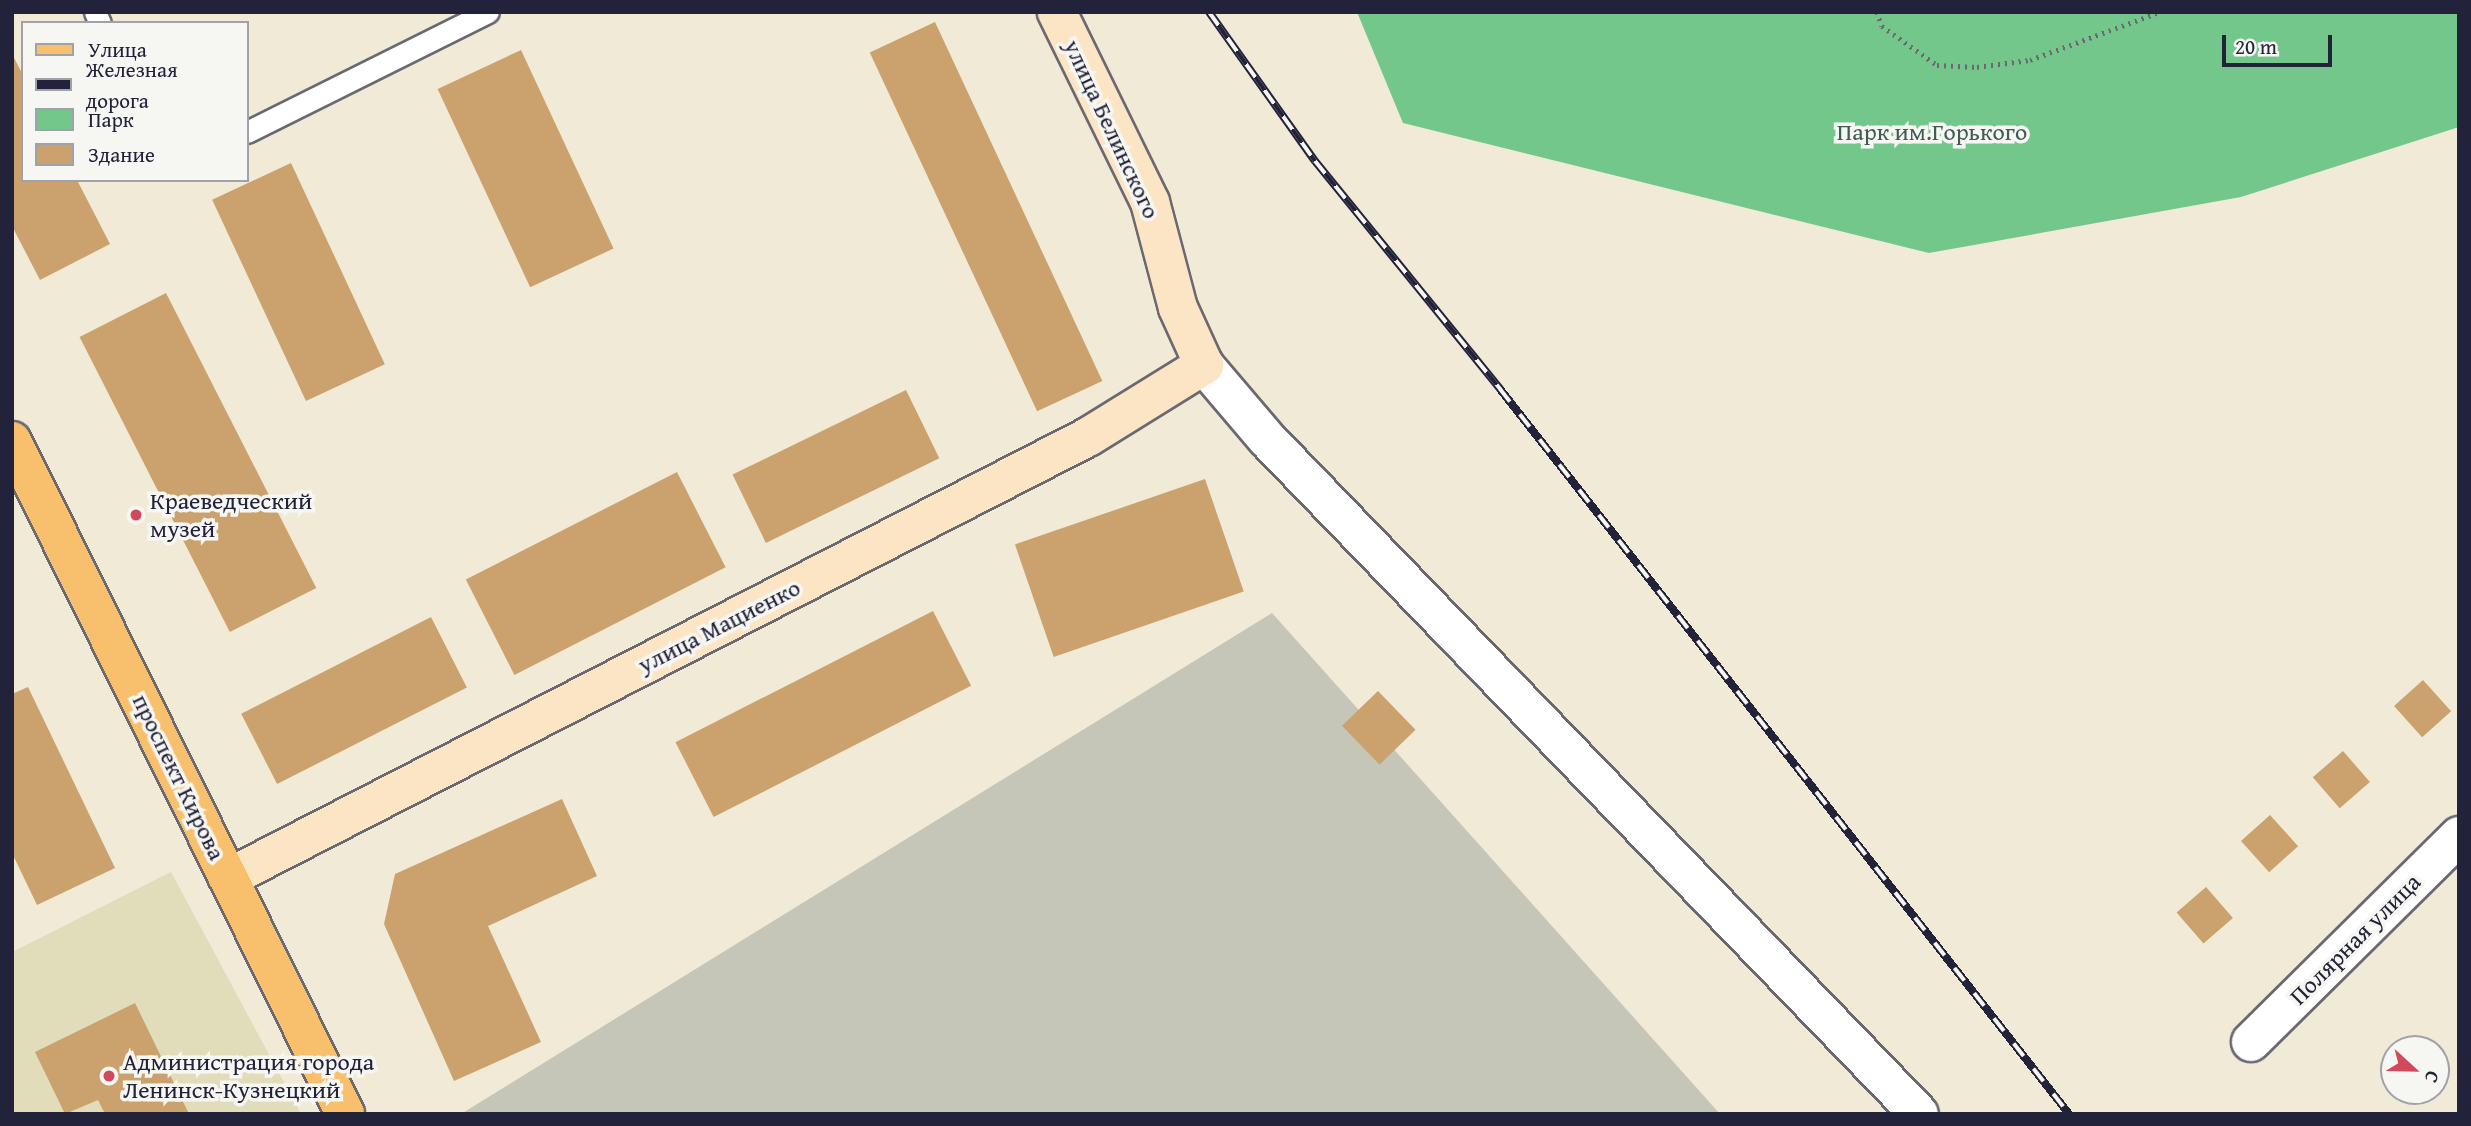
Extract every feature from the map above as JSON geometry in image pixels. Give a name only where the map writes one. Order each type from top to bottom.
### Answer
[{"type":"main road","name":"проспект Кирова","points":[[12,441],[345,1114]]},
{"type":"street","name":"улица Белинского","points":[[1057,12],[1150,202],[1178,308],[1204,365]]},
{"type":"street","name":"улица Мациенко","points":[[228,878],[1088,437],[1204,365]]},
{"type":"street","points":[[1204,365],[1267,439],[1919,1114]]},
{"type":"street","name":"Полярная улица","points":[[2251,1042],[2459,836]]},
{"type":"lane","points":[[248,132],[488,12]]},
{"type":"path","points":[[1877,12],[1882,26],[1937,65],[1978,67],[2030,60],[2160,12]]},
{"type":"shaded area","points":[[1272,613],[1720,1114],[461,1114]]},
{"type":"shaded area","points":[[171,872],[301,1114],[12,1114],[12,952]]},
{"type":"green space","name":"Парк им.Горького","points":[[1357,12],[2459,12],[2459,127],[2241,197],[1929,253],[1403,123]]},
{"type":"building","points":[[935,22],[1102,381],[1037,411],[870,52]]},
{"type":"building","points":[[521,50],[614,248],[530,287],[438,89]]},
{"type":"building","points":[[12,54],[21,71],[21,182],[78,182],[110,244],[40,280],[12,226]]},
{"type":"building","points":[[291,163],[385,364],[306,401],[212,200]]},
{"type":"building","points":[[166,293],[316,588],[230,632],[80,337]]},
{"type":"building","points":[[906,390],[939,458],[766,543],[733,475]]},
{"type":"building","points":[[677,472],[726,567],[514,675],[466,580]]},
{"type":"building","points":[[1205,479],[1244,592],[1054,657],[1015,544]]},
{"type":"building","points":[[933,611],[971,686],[714,817],[675,742]]},
{"type":"building","points":[[431,617],[467,687],[277,784],[241,714]]},
{"type":"building","points":[[2423,680],[2451,711],[2422,737],[2394,706]]},
{"type":"building","points":[[28,687],[115,868],[37,905],[12,853],[12,694]]},
{"type":"building","points":[[1378,691],[1416,730],[1380,765],[1342,726]]},
{"type":"building","points":[[2343,751],[2370,782],[2340,808],[2313,777]]},
{"type":"building","points":[[562,799],[597,876],[488,926],[541,1042],[454,1081],[384,924],[395,874]]},
{"type":"building","points":[[2270,815],[2298,846],[2269,872],[2241,841]]},
{"type":"building","points":[[2206,887],[2233,918],[2203,944],[2177,913]]},
{"type":"building","name":"Администрация города Ленинск-Кузнецкий","points":[[135,1003],[189,1114],[105,1114],[98,1100],[65,1114],[35,1052]]},
{"type":"railway","points":[[1209,12],[1315,161],[1500,389],[2069,1114]]},
{"type":"place","name":"Краеведческий музей","points":[[136,515]]},
{"type":"place","name":"Администрация города Ленинск-Кузнецкий","points":[[109,1076]]}]
